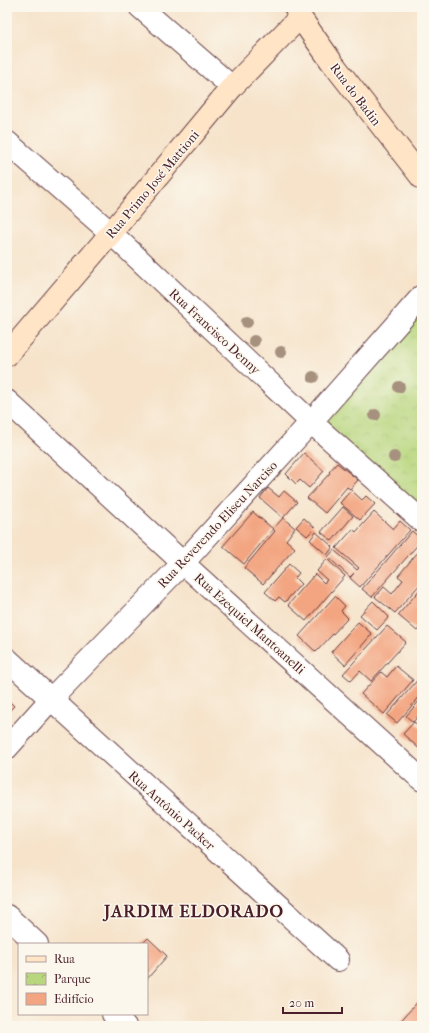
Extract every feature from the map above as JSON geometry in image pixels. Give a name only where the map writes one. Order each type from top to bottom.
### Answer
[{"type":"street","points":[[140,7],[232,87]]},
{"type":"street","name":"Rua Primo José Mattioni","points":[[7,355],[111,233],[232,87],[298,12]]},
{"type":"street","name":"Rua do Badin","points":[[298,12],[331,61],[422,178]]},
{"type":"street","name":"Rua Francisco Denny","points":[[7,142],[111,233],[311,422],[422,522]]},
{"type":"street","name":"Rua Reverendo Eliseu Narciso","points":[[7,748],[182,563],[311,422],[422,296]]},
{"type":"street","name":"Rua Ezequiel Mantoanelli","points":[[7,402],[422,780]]},
{"type":"street","name":"Rua Antônio Packer","points":[[7,659],[338,960]]},
{"type":"street","points":[[7,916],[36,943]]},
{"type":"street","points":[[113,1015],[125,1026]]},
{"type":"green space","points":[[422,303],[422,521],[315,426]]},
{"type":"building","points":[[304,453],[324,471],[309,488],[300,480],[296,484],[286,474]]},
{"type":"building","points":[[337,463],[358,480],[350,489],[347,487],[325,513],[307,498]]},
{"type":"building","points":[[268,488],[279,497],[284,491],[297,502],[283,518],[260,498]]},
{"type":"building","points":[[351,490],[362,500],[366,496],[375,504],[360,520],[340,503]]},
{"type":"building","points":[[343,507],[353,516],[332,541],[321,532]]},
{"type":"building","points":[[253,512],[273,529],[244,564],[223,546]]},
{"type":"building","points":[[374,512],[393,529],[400,521],[410,530],[360,587],[350,578],[354,573],[350,577],[328,557],[334,550],[357,570],[359,568],[336,548],[353,529],[356,532]]},
{"type":"building","points":[[283,518],[295,528],[286,540],[295,548],[263,584],[244,568],[275,531],[273,529]]},
{"type":"building","points":[[304,518],[315,528],[307,536],[296,527]]},
{"type":"building","points":[[412,531],[422,540],[372,597],[362,589]]},
{"type":"building","points":[[316,532],[333,547],[327,555],[310,540]]},
{"type":"building","points":[[418,552],[422,556],[422,582],[395,613],[375,597],[384,587],[392,594],[403,580],[398,576]]},
{"type":"building","points":[[327,559],[345,576],[306,621],[288,605],[315,574],[324,583],[327,580],[317,571]]},
{"type":"building","points":[[289,564],[299,573],[295,578],[301,584],[285,602],[279,597],[275,601],[265,592]]},
{"type":"building","points":[[422,587],[422,625],[417,631],[398,615]]},
{"type":"building","points":[[335,596],[345,606],[341,611],[348,618],[316,652],[299,636]]},
{"type":"building","points":[[373,601],[389,617],[377,630],[360,615]]},
{"type":"building","points":[[358,622],[372,634],[345,665],[331,652]]},
{"type":"building","points":[[387,626],[406,642],[371,681],[360,671],[351,681],[343,674]]},
{"type":"building","points":[[396,666],[413,680],[384,714],[361,694],[381,672],[387,677]]},
{"type":"building","points":[[422,675],[422,694],[397,723],[387,715]]},
{"type":"building","points":[[422,698],[422,712],[413,722],[406,716]]},
{"type":"building","points":[[7,699],[14,706],[7,713]]},
{"type":"building","points":[[414,722],[422,728],[422,751],[403,734]]},
{"type":"building","points":[[148,938],[167,956],[148,978],[148,943],[143,943]]},
{"type":"building","points":[[422,997],[422,1026],[396,1026]]},
{"type":"district","name":"JARDIM ELDORADO","points":[[194,911]]}]
